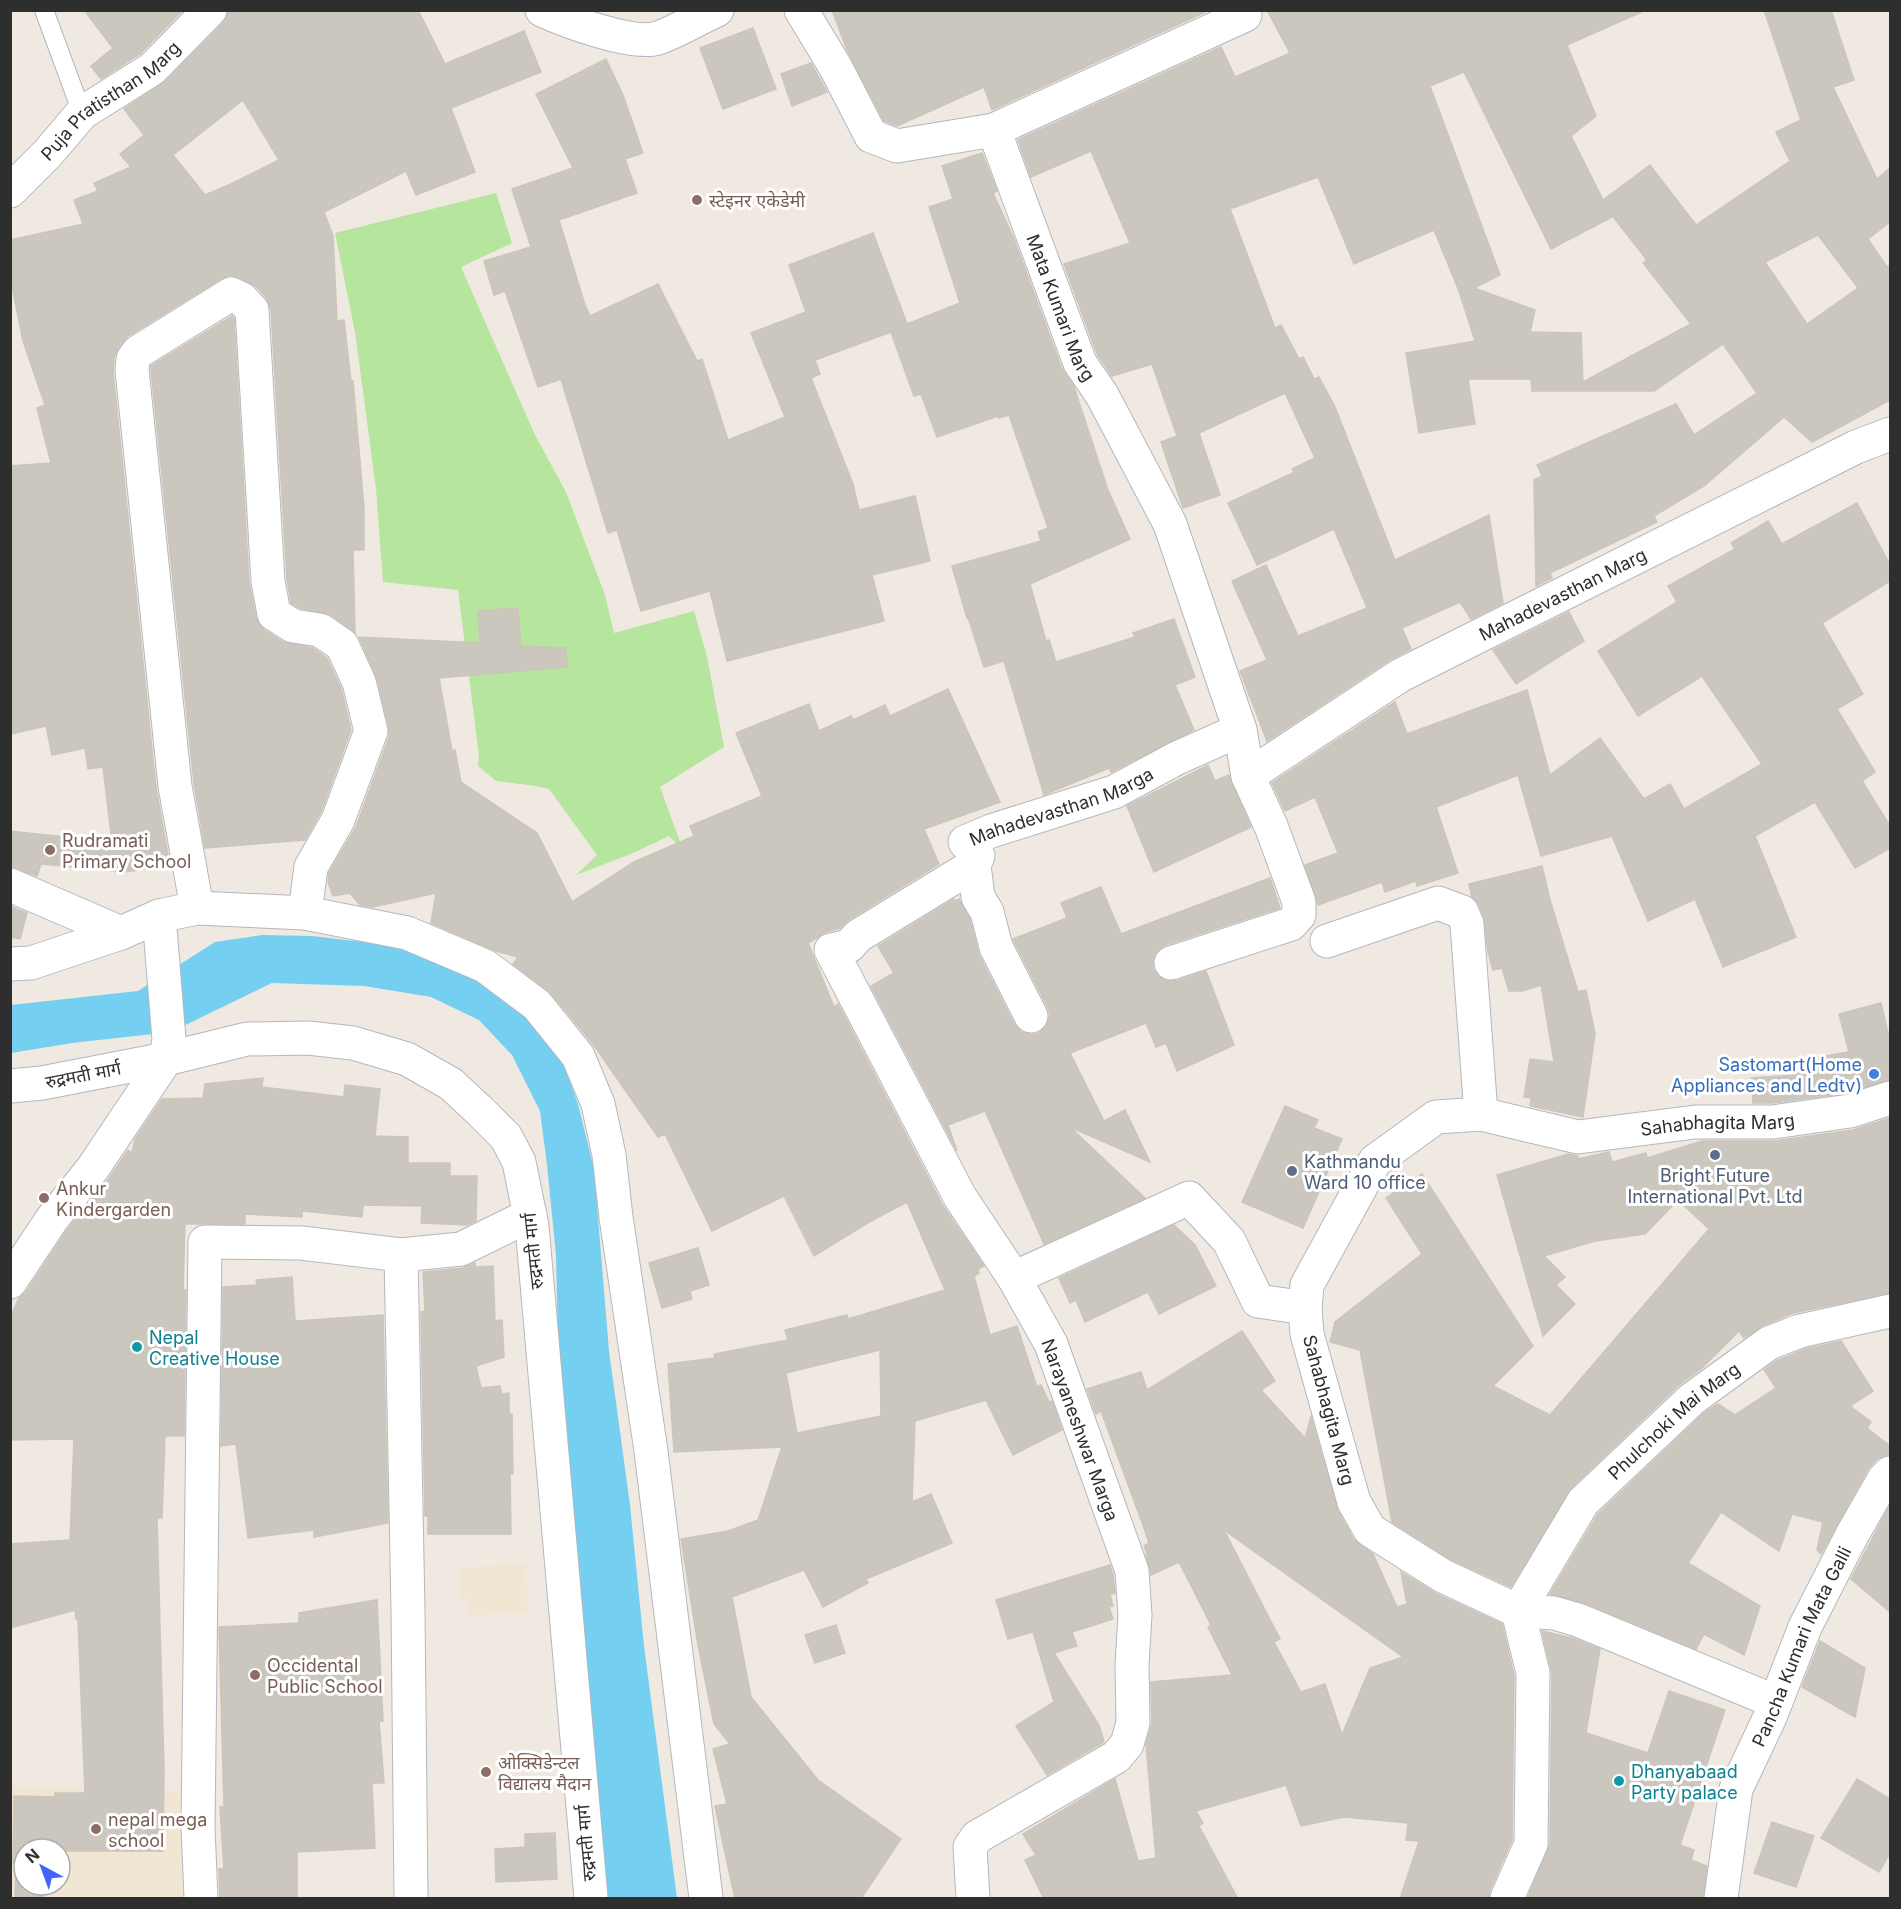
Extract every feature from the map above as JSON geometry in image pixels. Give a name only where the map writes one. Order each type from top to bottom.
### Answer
[{"type":"street","name":"Puja Pratisthan Marg","points":[[10,191],[48,153],[82,113],[152,69],[210,10]]},
{"type":"street","points":[[542,10],[566,21],[620,36],[656,39],[717,10]]},
{"type":"street","points":[[801,10],[836,68],[871,136],[897,146],[994,130],[1245,15]]},
{"type":"street","name":"Mata Kumari Marg","points":[[994,130],[1080,363],[1102,395],[1170,524],[1240,730],[1248,776],[1271,826],[1299,902],[1299,915],[1291,924],[1171,963]]},
{"type":"street","points":[[197,908],[175,786],[132,370],[138,352],[231,294],[242,298],[252,310],[268,581],[274,614],[293,626],[320,630],[342,645],[359,682],[371,732],[338,820],[311,867],[305,913]]},
{"type":"street","name":"Mahadevasthan Marg","points":[[1248,776],[1401,675],[1856,447],[1890,434]]},
{"type":"street","name":"Mahadevasthan Marga","points":[[858,936],[974,865],[978,856],[965,842],[991,831],[1114,792],[1176,758],[1240,730]]},
{"type":"street","points":[[974,865],[978,897],[987,912],[996,947],[1031,1016]]},
{"type":"street","points":[[10,885],[121,933]]},
{"type":"street","points":[[1327,941],[1438,903],[1462,912],[1467,924],[1481,1114]]},
{"type":"street","points":[[10,964],[31,963],[121,933],[161,930],[197,908],[305,913],[407,933],[485,966],[537,1005],[578,1056],[598,1104],[609,1155],[651,1451],[706,1899]]},
{"type":"street","points":[[10,1282],[52,1219],[93,1168],[167,1049],[161,930]]},
{"type":"street","name":"Narayaneshwar Marga","points":[[858,936],[849,946],[831,950],[960,1197],[1014,1278],[1051,1344],[1132,1571],[1135,1615],[1132,1723],[1127,1744],[1116,1757],[977,1837],[970,1847],[973,1899]]},
{"type":"street","name":"रुद्रमती मार्ग","points":[[10,1086],[42,1083],[167,1049],[247,1039],[308,1038],[353,1043],[407,1059],[451,1084],[506,1137],[519,1162],[530,1215],[591,1899]]},
{"type":"street","name":"Sahabhagita Marg","points":[[1518,1611],[1443,1576],[1370,1530],[1354,1502],[1307,1334],[1305,1308],[1307,1286],[1375,1161],[1436,1117],[1481,1114],[1578,1137],[1695,1122],[1773,1122],[1850,1111],[1890,1098]]},
{"type":"street","points":[[1014,1278],[1189,1198],[1229,1241],[1258,1301],[1305,1308]]},
{"type":"street","points":[[201,1899],[198,1828],[206,1242],[301,1244],[401,1255],[461,1249],[530,1215]]},
{"type":"street","points":[[401,1255],[411,1899]]},
{"type":"street","name":"Phulchoki Mai Marg","points":[[1518,1611],[1582,1502],[1692,1399],[1769,1343],[1800,1330],[1890,1311]]},
{"type":"street","name":"Pancha Kumari Mata Galli","points":[[1721,1899],[1736,1789],[1776,1702],[1805,1627],[1852,1535],[1884,1479],[1890,1473]]},
{"type":"street","points":[[1507,1899],[1531,1844],[1533,1673],[1518,1611],[1554,1612],[1578,1620],[1776,1702]]},
{"type":"lane","points":[[44,10],[82,113]]},
{"type":"shaded area","points":[[526,1565],[527,1613],[469,1615],[468,1598],[460,1598],[458,1567]]},
{"type":"shaded area","name":"nepal mega school","points":[[12,1788],[179,1791],[184,1898],[11,1898]]},
{"type":"green space","points":[[496,193],[512,243],[461,267],[535,435],[566,492],[605,595],[614,633],[694,611],[707,657],[724,747],[660,787],[683,850],[669,836],[631,854],[576,875],[597,855],[549,789],[496,781],[478,766],[479,756],[458,590],[383,582],[376,489],[355,332],[335,233]]},
{"type":"water","points":[[262,935],[312,936],[414,948],[465,969],[533,1017],[561,1056],[578,1104],[594,1169],[609,1351],[630,1505],[644,1646],[677,1898],[607,1898],[561,1470],[556,1255],[547,1165],[540,1111],[512,1055],[479,1020],[431,997],[364,986],[272,983],[171,1032],[72,1043],[11,1053],[11,1005],[138,991],[215,942]]},
{"type":"building","points":[[84,10],[183,10],[140,54],[101,79],[91,66],[113,48]]},
{"type":"building","points":[[228,10],[418,10],[445,64],[524,31],[541,72],[451,108],[475,172],[416,195],[406,171],[324,212],[333,236],[337,321],[344,320],[351,381],[353,381],[364,508],[364,550],[353,550],[355,633],[330,614],[300,608],[291,603],[287,579],[271,309],[266,297],[256,286],[230,275],[128,336],[118,348],[114,357],[113,372],[156,788],[170,866],[116,873],[116,871],[41,864],[37,876],[10,867],[10,831],[112,842],[103,767],[88,769],[85,748],[52,755],[46,726],[10,734],[10,466],[51,463],[37,408],[45,405],[23,341],[10,276],[10,240],[83,224],[74,200],[98,191],[94,183],[131,167],[120,154],[144,135],[124,109],[165,82],[223,23]],"holes":[[[243,100],[279,160],[205,195],[173,155]]]},
{"type":"building","points":[[832,10],[1205,10],[1205,12],[992,110],[984,87],[897,126],[884,121],[847,50]]},
{"type":"building","points":[[1267,10],[1646,10],[1567,45],[1596,116],[1571,136],[1603,200],[1650,165],[1696,225],[1790,161],[1776,132],[1801,120],[1764,10],[1831,10],[1854,80],[1833,87],[1877,179],[1890,168],[1890,222],[1868,239],[1887,267],[1890,265],[1890,400],[1812,442],[1784,417],[1704,486],[1654,516],[1657,522],[1550,573],[1552,578],[1536,586],[1534,480],[1542,476],[1537,465],[1676,404],[1694,435],[1757,393],[1723,344],[1654,391],[1532,391],[1531,379],[1468,379],[1475,424],[1419,433],[1406,353],[1475,341],[1459,291],[1434,230],[1354,264],[1318,177],[1230,209],[1275,328],[1281,325],[1299,359],[1303,357],[1314,379],[1319,377],[1335,407],[1395,560],[1489,515],[1503,603],[1471,619],[1460,602],[1402,628],[1411,649],[1391,659],[1267,741],[1240,671],[1267,660],[1232,581],[1266,565],[1298,636],[1367,608],[1334,529],[1257,565],[1228,503],[1295,472],[1292,469],[1315,458],[1285,393],[1199,433],[1220,495],[1183,508],[1161,442],[1177,436],[1152,364],[1112,376],[1097,354],[1064,264],[1130,243],[1091,151],[1031,177],[1018,140],[1221,47],[1235,77],[1290,53]],"holes":[[[1464,72],[1551,249],[1612,217],[1607,209],[1647,260],[1643,263],[1691,324],[1583,382],[1581,333],[1530,332],[1535,310],[1474,288],[1500,275],[1430,86]],[[1818,235],[1858,288],[1807,324],[1765,262]]]},
{"type":"building","points":[[753,28],[776,89],[723,109],[700,48]]},
{"type":"building","points":[[606,59],[623,95],[643,153],[625,159],[637,193],[559,220],[585,305],[590,316],[658,284],[697,361],[702,359],[728,440],[785,417],[751,333],[806,312],[789,265],[873,233],[907,324],[960,303],[929,207],[953,199],[942,166],[982,153],[997,191],[993,193],[1014,239],[1062,369],[1074,387],[1108,490],[1130,539],[1030,584],[1046,641],[1049,640],[1056,662],[1135,637],[1133,633],[1174,619],[1195,677],[1175,685],[1194,730],[1111,772],[1109,768],[1044,795],[1004,661],[984,667],[952,566],[1041,541],[1038,532],[1048,528],[1009,415],[999,418],[998,416],[937,437],[921,394],[914,396],[891,332],[815,360],[820,374],[811,378],[853,484],[859,510],[915,496],[930,561],[872,575],[884,621],[727,661],[710,591],[641,611],[617,530],[608,533],[561,379],[538,387],[505,291],[494,295],[484,261],[531,247],[512,189],[573,168],[536,94]]},
{"type":"building","points":[[811,63],[827,92],[792,106],[781,74]]},
{"type":"building","points":[[232,316],[234,318],[249,582],[256,618],[264,630],[283,642],[313,648],[327,658],[341,688],[351,730],[321,812],[305,840],[205,848],[194,783],[151,366]]},
{"type":"building","points":[[1857,503],[1890,565],[1890,581],[1822,623],[1863,694],[1837,709],[1875,772],[1862,781],[1890,826],[1890,848],[1855,868],[1815,802],[1755,836],[1796,937],[1723,967],[1695,899],[1648,921],[1612,836],[1541,856],[1518,775],[1436,807],[1458,873],[1417,886],[1416,881],[1385,892],[1382,882],[1318,905],[1305,865],[1338,853],[1315,797],[1285,811],[1272,783],[1395,702],[1407,734],[1527,690],[1550,775],[1600,738],[1644,799],[1670,784],[1684,809],[1762,764],[1702,676],[1638,716],[1598,651],[1677,602],[1668,586],[1735,549],[1731,543],[1768,521],[1782,544]]},
{"type":"building","points":[[518,608],[521,646],[566,648],[567,667],[439,678],[452,751],[455,750],[461,782],[537,833],[572,902],[634,862],[694,836],[690,826],[762,796],[736,733],[809,704],[819,731],[851,716],[853,720],[885,705],[890,716],[948,689],[1000,802],[924,829],[939,864],[848,920],[840,928],[826,932],[808,943],[834,1007],[838,1004],[943,1206],[984,1266],[978,1269],[979,1273],[974,1276],[990,1335],[1017,1326],[1037,1387],[1041,1385],[1049,1402],[1052,1401],[1062,1430],[1013,1455],[986,1400],[915,1421],[912,1502],[931,1494],[952,1543],[866,1579],[868,1583],[823,1607],[804,1570],[732,1597],[751,1697],[818,1780],[901,1839],[861,1899],[735,1899],[715,1806],[727,1804],[713,1749],[730,1744],[714,1724],[698,1645],[681,1539],[728,1531],[758,1520],[782,1447],[674,1452],[668,1364],[715,1358],[714,1354],[788,1340],[785,1330],[847,1315],[848,1319],[945,1290],[907,1202],[814,1256],[784,1196],[712,1231],[665,1134],[658,1137],[593,1044],[551,993],[513,964],[518,957],[496,951],[431,923],[436,893],[373,907],[360,905],[350,893],[333,896],[328,882],[329,873],[356,827],[389,737],[389,727],[377,678],[359,637],[480,643],[478,611]],"holes":[[[880,1350],[881,1416],[797,1433],[786,1373]]]},
{"type":"building","points":[[1569,612],[1584,641],[1516,684],[1493,650]]},
{"type":"building","points":[[1208,765],[1215,781],[1229,775],[1251,827],[1154,872],[1127,806]]},
{"type":"building","points":[[1542,866],[1578,992],[1586,990],[1595,1034],[1583,1117],[1530,1106],[1531,1098],[1524,1097],[1530,1059],[1554,1062],[1541,985],[1522,991],[1509,991],[1502,968],[1493,970],[1488,952],[1484,917],[1479,904],[1472,897],[1469,884]]},
{"type":"building","points":[[1270,878],[1280,908],[1165,945],[1158,950],[1153,959],[1153,969],[1158,976],[1167,981],[1177,981],[1206,971],[1234,1045],[1177,1071],[1166,1043],[1156,1047],[1146,1023],[1070,1053],[1104,1121],[1125,1110],[1150,1162],[1070,1127],[1145,1198],[1044,1244],[985,1111],[948,1125],[957,1151],[871,986],[894,973],[878,946],[954,899],[955,901],[959,899],[970,919],[979,955],[1014,1024],[1021,1032],[1031,1035],[1039,1033],[1046,1027],[1050,1016],[1013,939],[1067,918],[1061,903],[1101,887],[1121,934]]},
{"type":"building","points":[[10,906],[27,913],[20,939],[10,937]]},
{"type":"building","points":[[1881,1003],[1890,1041],[1890,1080],[1846,1093],[1772,1103],[1753,1103],[1751,1078],[1797,1075],[1794,1061],[1849,1052],[1839,1014]]},
{"type":"building","points":[[263,1078],[262,1087],[344,1097],[345,1085],[380,1089],[375,1136],[408,1137],[408,1163],[450,1163],[450,1176],[477,1176],[476,1221],[467,1225],[421,1223],[422,1206],[363,1205],[362,1217],[302,1211],[302,1217],[245,1214],[245,1224],[185,1224],[184,1436],[165,1436],[162,1518],[157,1518],[164,1770],[163,1851],[72,1851],[72,1837],[13,1837],[14,1796],[55,1797],[55,1793],[85,1793],[78,1619],[76,1619],[75,1610],[10,1628],[10,1544],[70,1540],[74,1439],[10,1440],[10,1318],[19,1298],[26,1292],[67,1230],[108,1180],[128,1150],[132,1153],[135,1139],[162,1099],[203,1098],[205,1084]]},
{"type":"building","name":"Kathmandu Ward 10 office","points":[[1285,1106],[1318,1120],[1314,1128],[1342,1139],[1303,1228],[1242,1202]]},
{"type":"building","points":[[1890,1118],[1890,1293],[1793,1313],[1762,1326],[1744,1338],[1739,1331],[1570,1489],[1511,1587],[1452,1560],[1392,1522],[1360,1350],[1330,1342],[1335,1322],[1422,1254],[1386,1198],[1422,1174],[1533,1346],[1493,1386],[1550,1415],[1709,1229],[1678,1200],[1645,1234],[1595,1241],[1544,1256],[1565,1277],[1556,1285],[1575,1304],[1543,1336],[1497,1175],[1568,1154],[1578,1156],[1578,1159],[1609,1152],[1612,1162],[1646,1153],[1647,1158],[1702,1141],[1775,1141],[1853,1130]]},
{"type":"building","points":[[1174,1225],[1195,1245],[1216,1286],[1159,1314],[1148,1292],[1085,1322],[1076,1300],[1070,1303],[1059,1278]]},
{"type":"building","points":[[698,1248],[709,1285],[690,1291],[692,1299],[662,1308],[649,1263]]},
{"type":"building","points":[[475,1263],[475,1267],[493,1266],[495,1321],[502,1320],[504,1357],[476,1366],[481,1388],[500,1386],[502,1394],[509,1393],[509,1414],[512,1414],[513,1474],[510,1474],[511,1534],[428,1534],[428,1516],[425,1516],[421,1312],[425,1311],[423,1272],[463,1268]]},
{"type":"building","points":[[292,1277],[295,1321],[383,1315],[388,1523],[314,1537],[314,1530],[248,1538],[236,1444],[221,1446],[223,1287],[257,1285],[256,1280]]},
{"type":"building","points":[[1242,1331],[1275,1381],[1261,1390],[1305,1438],[1311,1417],[1338,1511],[1354,1540],[1373,1554],[1397,1607],[1407,1604],[1401,1572],[1435,1593],[1502,1624],[1514,1675],[1512,1840],[1490,1890],[1489,1899],[1400,1899],[1419,1841],[1406,1840],[1408,1823],[1344,1817],[1301,1826],[1286,1785],[1196,1811],[1203,1823],[1199,1826],[1238,1899],[1044,1899],[1025,1860],[1036,1855],[1023,1834],[1115,1779],[1138,1861],[1156,1858],[1146,1744],[1152,1723],[1151,1682],[1232,1675],[1208,1627],[1211,1625],[1179,1562],[1151,1575],[1144,1546],[1149,1543],[1143,1525],[1101,1411],[1096,1414],[1087,1389],[1141,1372],[1147,1390]],"holes":[[[1224,1530],[1403,1657],[1370,1668],[1342,1735],[1325,1684],[1301,1692],[1274,1642],[1280,1639]]]},
{"type":"building","points":[[1841,1341],[1873,1391],[1850,1406],[1871,1422],[1867,1428],[1890,1446],[1890,1455],[1877,1459],[1868,1469],[1821,1554],[1817,1550],[1823,1522],[1792,1514],[1779,1551],[1721,1512],[1688,1563],[1760,1606],[1744,1655],[1704,1634],[1696,1649],[1585,1603],[1550,1594],[1598,1514],[1704,1413],[1718,1404],[1735,1415],[1776,1388],[1764,1370],[1778,1360],[1805,1349]]},
{"type":"building","points":[[1890,1505],[1890,1612],[1851,1579]]},
{"type":"building","points":[[1110,1565],[1115,1593],[1110,1595],[1113,1606],[1109,1607],[1113,1619],[1072,1632],[1077,1646],[1054,1653],[1099,1725],[1104,1742],[1047,1775],[1016,1726],[1054,1702],[1033,1632],[1008,1639],[996,1600]]},
{"type":"building","points":[[377,1600],[383,1721],[379,1721],[384,1783],[372,1783],[375,1848],[297,1852],[297,1899],[220,1899],[219,1869],[224,1869],[220,1807],[224,1807],[219,1627],[299,1623],[299,1613]]},
{"type":"building","points":[[836,1625],[845,1653],[815,1663],[805,1635]]},
{"type":"building","points":[[1542,1631],[1572,1638],[1600,1649],[1586,1733],[1648,1753],[1669,1691],[1725,1710],[1680,1845],[1694,1850],[1691,1860],[1707,1866],[1703,1899],[1527,1899],[1550,1844],[1552,1673]]},
{"type":"building","points":[[1820,1641],[1865,1668],[1855,1717],[1802,1687]]},
{"type":"building","points":[[1857,1779],[1890,1799],[1890,1853],[1879,1872],[1821,1838]]},
{"type":"building","points":[[1772,1822],[1814,1836],[1796,1887],[1754,1873]]},
{"type":"building","points":[[555,1833],[557,1879],[496,1882],[495,1849],[525,1847],[525,1834]]},
{"type":"building","points":[[15,1897],[43,1897],[43,1899],[15,1899]]},
{"type":"place","name":"स्टेइनर एकेडेमी","points":[[697,200]]},
{"type":"place","name":"Rudramati Primary School","points":[[50,850]]},
{"type":"place","name":"Sastomart(Home Appliances and Ledtv)","points":[[1874,1074]]},
{"type":"place","name":"Bright Future International Pvt. Ltd","points":[[1715,1155]]},
{"type":"place","name":"Kathmandu Ward 10 office","points":[[1292,1171]]},
{"type":"place","name":"Ankur Kindergarden","points":[[44,1198]]},
{"type":"place","name":"Nepal Creative House","points":[[137,1347]]},
{"type":"place","name":"Occidental Public School","points":[[255,1675]]},
{"type":"place","name":"ओक्सिडेन्टल विद्यालय मैदान","points":[[486,1772]]},
{"type":"place","name":"Dhanyabaad Party palace","points":[[1619,1781]]},
{"type":"place","name":"nepal mega school","points":[[96,1829]]}]
